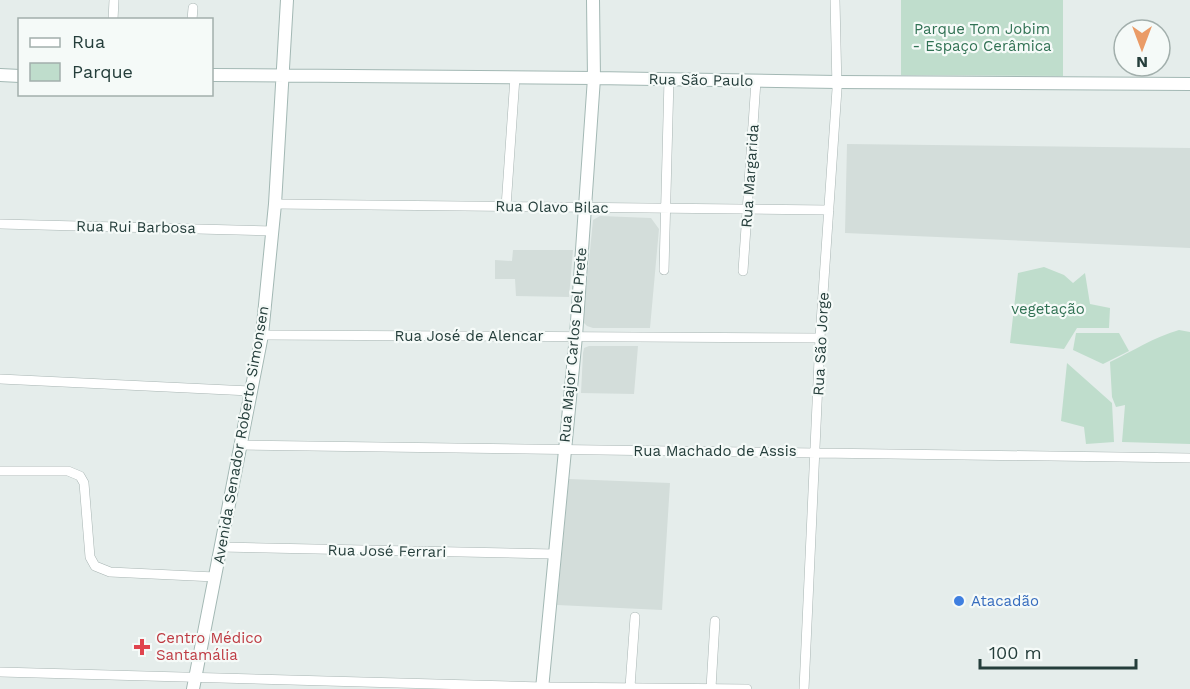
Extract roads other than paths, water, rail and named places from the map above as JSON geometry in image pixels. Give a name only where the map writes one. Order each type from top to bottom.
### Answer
[{"type":"street","points":[[113,18],[114,0]]},
{"type":"street","name":"Avenida Senador Roberto Simonsen","points":[[195,683],[262,335],[275,204],[287,0]]},
{"type":"street","name":"Rua Major Carlos Del Prete","points":[[542,688],[576,336],[594,78],[593,0]]},
{"type":"street","name":"Rua São Jorge","points":[[804,689],[820,339],[837,82],[835,0]]},
{"type":"street","points":[[192,18],[193,8]]},
{"type":"street","points":[[0,75],[18,76]]},
{"type":"street","name":"Rua São Paulo","points":[[213,75],[1190,84]]},
{"type":"street","points":[[506,207],[515,77]]},
{"type":"street","points":[[664,270],[669,79]]},
{"type":"street","name":"Rua Margarida","points":[[743,271],[756,81]]},
{"type":"street","name":"Rua Olavo Bilac","points":[[275,204],[829,210]]},
{"type":"street","name":"Rua Rui Barbosa","points":[[0,224],[272,231]]},
{"type":"street","name":"Rua José de Alencar","points":[[262,335],[820,339]]},
{"type":"street","points":[[0,379],[250,391]]},
{"type":"street","name":"Rua Machado de Assis","points":[[239,445],[1190,458]]},
{"type":"street","points":[[0,471],[68,471],[80,476],[84,483],[90,557],[95,566],[110,572],[214,577]]},
{"type":"street","name":"Rua José Ferrari","points":[[221,547],[554,554]]},
{"type":"street","points":[[630,687],[635,617]]},
{"type":"street","points":[[711,688],[715,621]]},
{"type":"street","points":[[0,672],[195,683],[747,689]]},
{"type":"place","name":"Atacadão","points":[[959,601]]},
{"type":"place","name":"Centro Médico Santamália","points":[[142,647]]},
{"type":"park label","name":"Parque Tom Jobim - Espaço Cerâmica","points":[[982,38]]},
{"type":"park label","name":"vegetação","points":[[1048,309]]}]
